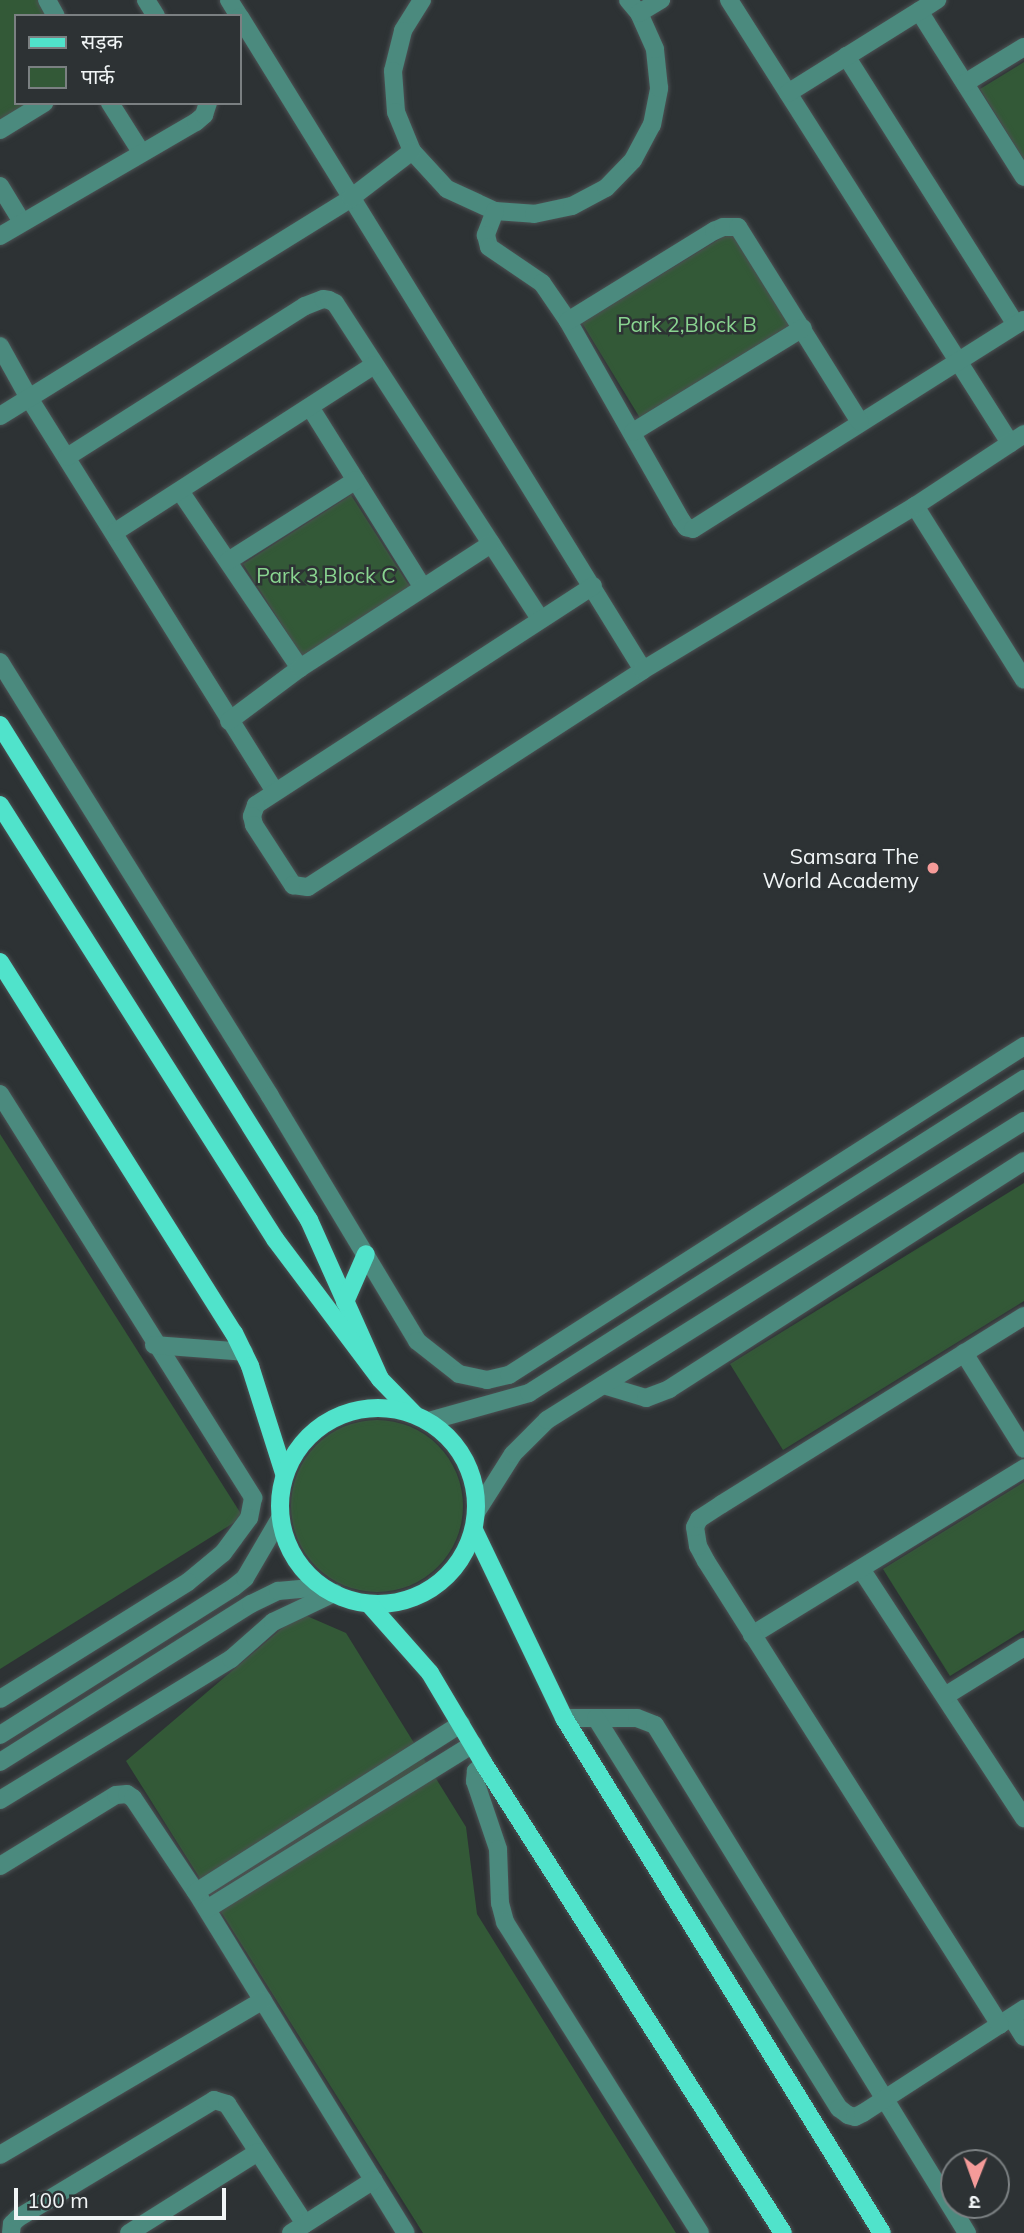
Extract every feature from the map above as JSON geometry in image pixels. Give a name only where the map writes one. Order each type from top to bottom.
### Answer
[{"type":"main road","points":[[0,725],[309,1220],[380,1379]]},
{"type":"main road","points":[[0,805],[275,1239],[380,1379],[458,1447],[467,1461],[476,1488],[477,1511],[474,1530],[450,1574],[419,1595],[395,1603],[369,1604],[328,1590],[296,1562],[280,1518],[284,1473],[293,1455],[314,1431],[337,1416],[380,1407],[422,1417]]},
{"type":"main road","points":[[0,962],[244,1352],[284,1473]]},
{"type":"main road","points":[[345,1302],[366,1254]]},
{"type":"main road","points":[[474,1530],[564,1718],[882,2233]]},
{"type":"main road","points":[[369,1604],[430,1672],[484,1764],[783,2233]]},
{"type":"street","points":[[422,0],[403,31],[393,71],[396,112],[412,151],[447,189],[495,211],[534,214],[572,206],[606,188],[634,160],[652,125],[659,88],[655,49],[634,7],[661,0]]},
{"type":"street","points":[[593,586],[257,805],[252,816],[254,825],[293,885],[308,887],[643,670],[915,506],[1017,439],[958,361],[729,0]]},
{"type":"street","points":[[788,93],[937,0]]},
{"type":"street","points":[[919,11],[1024,177]]},
{"type":"street","points":[[242,21],[643,670]]},
{"type":"street","points":[[965,83],[1024,47]]},
{"type":"street","points":[[495,211],[486,235],[489,247],[542,284],[568,321],[681,520],[686,527],[694,529],[1020,322],[846,57]]},
{"type":"street","points":[[0,130],[41,105]]},
{"type":"street","points":[[111,105],[141,152]]},
{"type":"street","points":[[0,236],[196,122],[204,115],[207,105]]},
{"type":"street","points":[[0,416],[351,198],[412,151]]},
{"type":"street","points":[[0,186],[22,222]]},
{"type":"street","points":[[568,321],[714,231],[731,226],[744,233],[860,422]]},
{"type":"street","points":[[67,457],[293,313],[323,299],[335,303],[540,619]]},
{"type":"street","points":[[633,432],[803,328]]},
{"type":"street","points":[[0,346],[29,398],[275,791]]},
{"type":"street","points":[[115,532],[374,365]]},
{"type":"street","points":[[310,407],[423,588]]},
{"type":"street","points":[[228,561],[356,480]]},
{"type":"street","points":[[180,491],[300,668]]},
{"type":"street","points":[[915,506],[1024,680]]},
{"type":"street","points":[[229,721],[300,668],[491,544]]},
{"type":"street","points":[[0,662],[422,1348],[459,1374],[475,1380],[498,1380],[509,1375],[1024,1046]]},
{"type":"street","points":[[422,1417],[529,1393],[603,1348],[794,1222],[1024,1079]]},
{"type":"street","points":[[0,1094],[154,1345],[253,1497],[249,1518],[223,1553],[188,1582],[0,1699]]},
{"type":"street","points":[[477,1511],[513,1454],[539,1428],[603,1385],[1024,1121]]},
{"type":"street","points":[[603,1385],[646,1398],[669,1390],[1024,1161]]},
{"type":"street","points":[[603,1348],[607,1329],[606,1312]]},
{"type":"street","points":[[1024,1316],[699,1519],[695,1527],[698,1546],[752,1635],[1024,2037]]},
{"type":"street","points":[[154,1345],[244,1352]]},
{"type":"street","points":[[964,1353],[1024,1449]]},
{"type":"street","points":[[752,1635],[1024,1468]]},
{"type":"street","points":[[0,1735],[234,1587],[245,1578],[280,1518]]},
{"type":"street","points":[[861,1569],[1024,1818]]},
{"type":"street","points":[[0,1762],[267,1595],[328,1590]]},
{"type":"street","points":[[0,1800],[231,1658],[273,1622],[328,1590]]},
{"type":"street","points":[[945,1696],[1024,1647]]},
{"type":"street","points":[[564,1718],[637,1718],[655,1725],[967,2233]]},
{"type":"street","points":[[596,1718],[839,2108],[855,2117],[1012,2017]]},
{"type":"street","points":[[196,1892],[461,1724]]},
{"type":"street","points":[[207,1909],[473,1744]]},
{"type":"street","points":[[484,1764],[477,1771],[475,1781],[498,1849],[500,1903],[505,1922],[700,2233]]},
{"type":"street","points":[[0,1866],[116,1795],[127,1794],[141,1809],[207,1909],[406,2233]]},
{"type":"street","points":[[0,2155],[263,2000]]},
{"type":"street","points":[[11,2233],[12,2224],[18,2218],[214,2100],[227,2104],[258,2152],[298,2228],[374,2180]]},
{"type":"street","points":[[129,2233],[258,2152]]},
{"type":"green space","points":[[0,0],[39,0],[48,14],[14,14],[14,105],[25,105],[0,120]]},
{"type":"green space","points":[[1024,62],[1024,160],[980,89]]},
{"type":"green space","name":"Park 2,Block B","points":[[734,230],[792,324],[640,418],[582,323]]},
{"type":"green space","name":"Park 3,Block C","points":[[351,495],[410,587],[302,656],[243,564]]},
{"type":"green space","points":[[0,1134],[243,1517],[0,1669]]},
{"type":"green space","points":[[1024,1183],[1024,1301],[783,1450],[730,1364]]},
{"type":"green space","points":[[377,1420],[410,1427],[438,1445],[456,1473],[463,1506],[456,1539],[438,1567],[410,1585],[377,1592],[344,1585],[316,1567],[298,1539],[291,1506],[298,1473],[316,1445],[344,1427]]},
{"type":"green space","points":[[1024,1482],[1024,1630],[950,1676],[883,1569]]},
{"type":"green space","points":[[300,1613],[346,1633],[466,1827],[477,1914],[676,2233],[423,2233],[126,1761]]},
{"type":"place","name":"Samsara The World Academy","points":[[933,868]]}]
